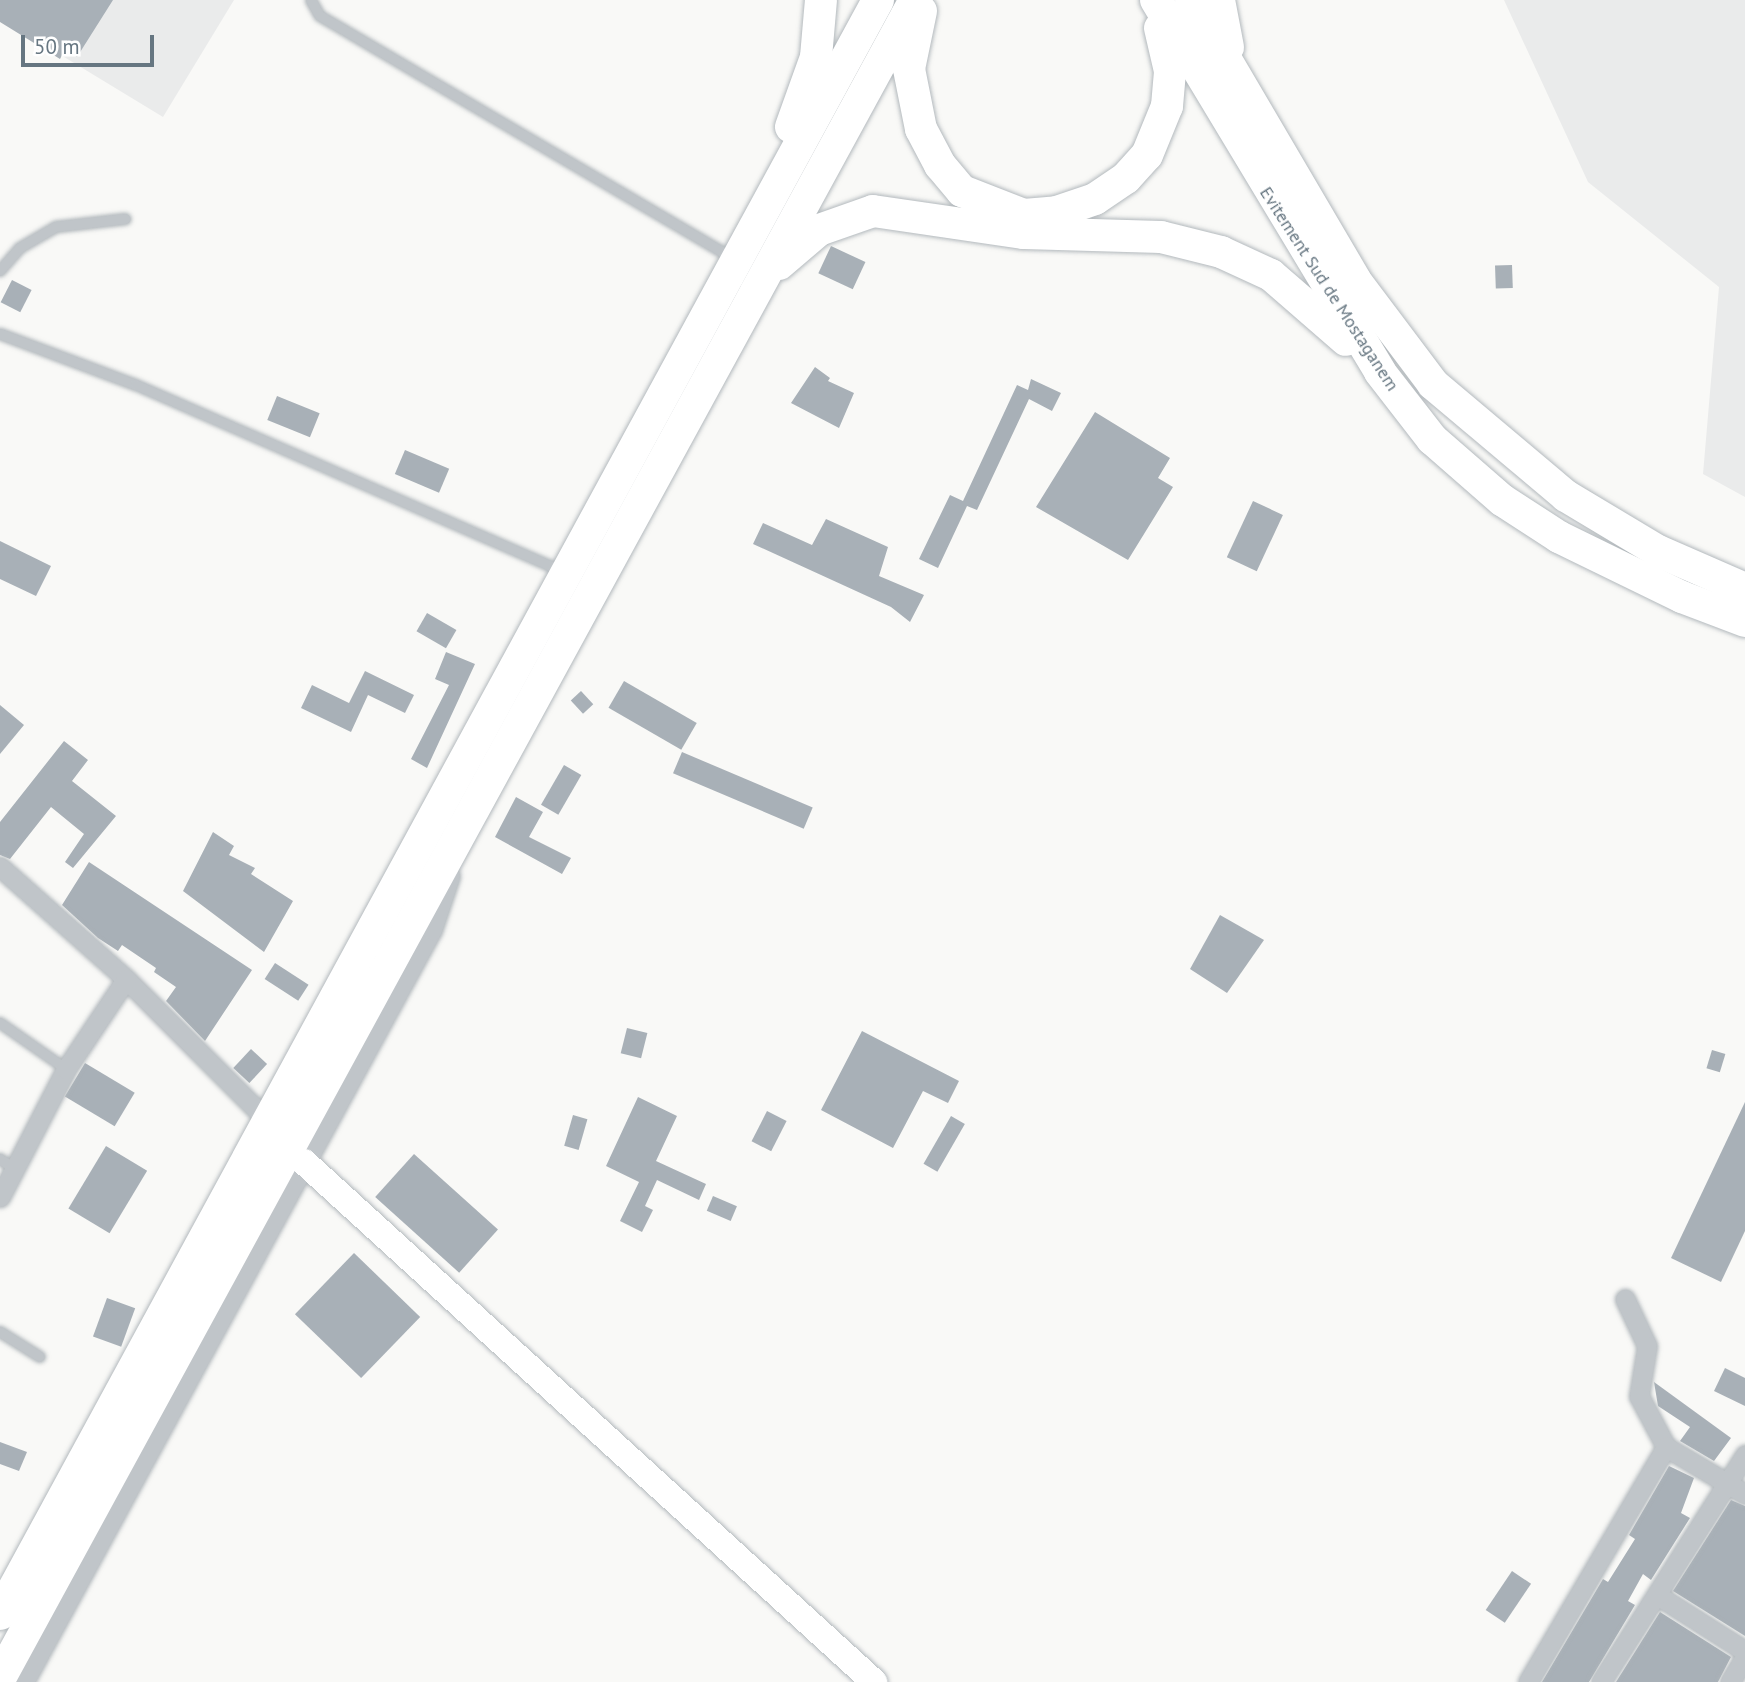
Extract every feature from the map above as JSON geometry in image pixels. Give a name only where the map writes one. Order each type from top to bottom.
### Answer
[{"type":"highway","points":[[739,249],[805,94],[816,57],[821,0]]},
{"type":"highway","points":[[0,1614],[739,249],[878,0]]},
{"type":"highway","points":[[0,1678],[915,0]]},
{"type":"highway","points":[[924,0],[909,69],[921,129],[940,165],[962,191],[1024,215],[1057,212],[1095,198],[1126,178],[1147,155],[1161,130],[1170,71],[1154,0]]},
{"type":"highway","name":"Evitement Sud de Mostaganem","points":[[1154,0],[1250,166],[1380,372],[1432,439],[1502,500],[1617,566],[1745,621]]},
{"type":"highway","name":"Evitement Sud de Mostaganem","points":[[1191,0],[1241,92],[1355,280],[1433,384],[1566,496],[1658,551],[1745,589]]},
{"type":"highway","points":[[1219,0],[1241,92]]},
{"type":"highway","points":[[758,285],[819,230],[873,211],[1024,233],[1161,237],[1221,252],[1270,275],[1380,372]]},
{"type":"main road","points":[[304,1162],[874,1682]]},
{"type":"street","points":[[24,1682],[432,930],[469,816]]},
{"type":"street","points":[[0,867],[126,979],[268,1121]]},
{"type":"street","points":[[0,1197],[7,1164],[126,979]]},
{"type":"street","points":[[1625,1298],[1647,1346],[1639,1396],[1666,1447],[1745,1494]]},
{"type":"street","points":[[1528,1682],[1666,1447]]},
{"type":"street","points":[[1601,1682],[1745,1455]]},
{"type":"street","points":[[1657,1595],[1745,1651]]},
{"type":"street","points":[[1730,1682],[1745,1657]]},
{"type":"lane","points":[[311,0],[320,16],[739,249]]},
{"type":"lane","points":[[0,271],[20,248],[49,230],[126,219]]},
{"type":"lane","points":[[0,334],[136,385],[564,572]]},
{"type":"lane","points":[[0,1023],[66,1069]]},
{"type":"lane","points":[[0,1332],[40,1357]]},
{"type":"shaded area","points":[[0,0],[234,0],[163,117],[0,18]]},
{"type":"shaded area","points":[[1504,0],[1745,0],[1745,497],[1703,474],[1719,287],[1588,182]]},
{"type":"building","points":[[0,0],[113,0],[77,57],[65,49],[60,59],[0,22]]},
{"type":"building","points":[[831,246],[865,262],[853,289],[818,273]]},
{"type":"building","points":[[1512,265],[1513,288],[1496,289],[1495,266]]},
{"type":"building","points":[[12,280],[32,290],[20,312],[1,302]]},
{"type":"building","points":[[815,367],[830,378],[828,381],[854,393],[839,428],[791,403]]},
{"type":"building","points":[[1031,379],[1061,393],[1052,411],[1029,399],[977,510],[967,506],[938,568],[919,559],[950,495],[963,501],[1017,385],[1028,390]]},
{"type":"building","points":[[277,396],[320,413],[310,437],[267,420]]},
{"type":"building","points":[[1095,412],[1170,458],[1158,478],[1173,487],[1128,560],[1036,507]]},
{"type":"building","points":[[405,450],[449,469],[439,493],[395,474]]},
{"type":"building","points":[[1253,501],[1283,515],[1257,571],[1227,557]]},
{"type":"building","points":[[826,519],[888,547],[879,576],[924,595],[910,622],[891,607],[753,544],[763,523],[812,545]]},
{"type":"building","points":[[0,541],[51,566],[36,596],[0,579]]},
{"type":"building","points":[[427,613],[456,630],[446,648],[416,631]]},
{"type":"building","points":[[446,652],[475,664],[427,768],[411,759],[449,685],[435,679]]},
{"type":"building","points":[[365,671],[414,695],[405,713],[368,695],[351,732],[301,708],[312,685],[349,703]]},
{"type":"building","points":[[624,681],[697,723],[681,750],[608,708]]},
{"type":"building","points":[[581,691],[593,704],[583,714],[571,701]]},
{"type":"building","points":[[0,705],[24,725],[0,754]]},
{"type":"building","points":[[64,741],[88,760],[72,781],[116,816],[73,868],[65,862],[84,834],[51,807],[10,859],[0,855],[0,822]]},
{"type":"building","points":[[682,752],[813,807],[804,829],[673,773]]},
{"type":"building","points":[[564,765],[581,775],[558,815],[541,805]]},
{"type":"building","points":[[516,797],[543,812],[529,837],[571,858],[562,874],[495,837]]},
{"type":"building","points":[[213,832],[234,846],[229,855],[255,868],[251,874],[293,901],[264,952],[183,891]]},
{"type":"building","points":[[89,862],[252,970],[205,1041],[166,1001],[176,987],[154,972],[156,968],[122,945],[118,951],[98,938],[62,905]]},
{"type":"building","points":[[1220,915],[1264,940],[1227,993],[1190,969]]},
{"type":"building","points":[[275,963],[309,985],[298,1001],[265,979]]},
{"type":"building","points":[[627,1028],[647,1033],[641,1058],[621,1053]]},
{"type":"building","points":[[862,1031],[959,1081],[948,1103],[923,1091],[893,1148],[821,1110]]},
{"type":"building","points":[[251,1049],[267,1064],[249,1083],[233,1068]]},
{"type":"building","points":[[1712,1050],[1725,1054],[1720,1072],[1706,1068]]},
{"type":"building","points":[[85,1063],[135,1093],[115,1126],[65,1096]]},
{"type":"building","points":[[638,1097],[677,1116],[656,1161],[706,1184],[699,1200],[657,1180],[645,1206],[653,1210],[642,1232],[620,1221],[639,1182],[606,1166]]},
{"type":"building","points":[[1745,1102],[1745,1231],[1721,1282],[1671,1258]]},
{"type":"building","points":[[767,1111],[787,1121],[771,1151],[752,1141]]},
{"type":"building","points":[[573,1115],[587,1119],[579,1150],[564,1146]]},
{"type":"building","points":[[951,1116],[965,1124],[937,1172],[924,1164]]},
{"type":"building","points":[[106,1146],[147,1171],[110,1233],[68,1209]]},
{"type":"building","points":[[414,1154],[498,1230],[459,1273],[375,1197]]},
{"type":"building","points":[[713,1196],[737,1206],[731,1221],[707,1211]]},
{"type":"building","points":[[354,1253],[420,1317],[361,1378],[295,1314]]},
{"type":"building","points":[[107,1298],[135,1308],[121,1347],[93,1337]]},
{"type":"building","points":[[1725,1368],[1745,1378],[1745,1406],[1714,1391]]},
{"type":"building","points":[[1654,1382],[1731,1438],[1714,1461],[1680,1441],[1690,1427],[1658,1406]]},
{"type":"building","points":[[0,1442],[27,1452],[19,1471],[0,1464]]},
{"type":"building","points":[[1669,1466],[1694,1478],[1681,1513],[1690,1518],[1651,1580],[1643,1574],[1628,1601],[1635,1605],[1589,1682],[1542,1682],[1603,1579],[1608,1582],[1635,1539],[1629,1535]]},
{"type":"building","points":[[1731,1500],[1745,1506],[1745,1636],[1673,1591]]},
{"type":"building","points":[[1512,1571],[1531,1584],[1505,1623],[1486,1610]]},
{"type":"building","points":[[1660,1612],[1731,1657],[1718,1682],[1616,1682]]}]
